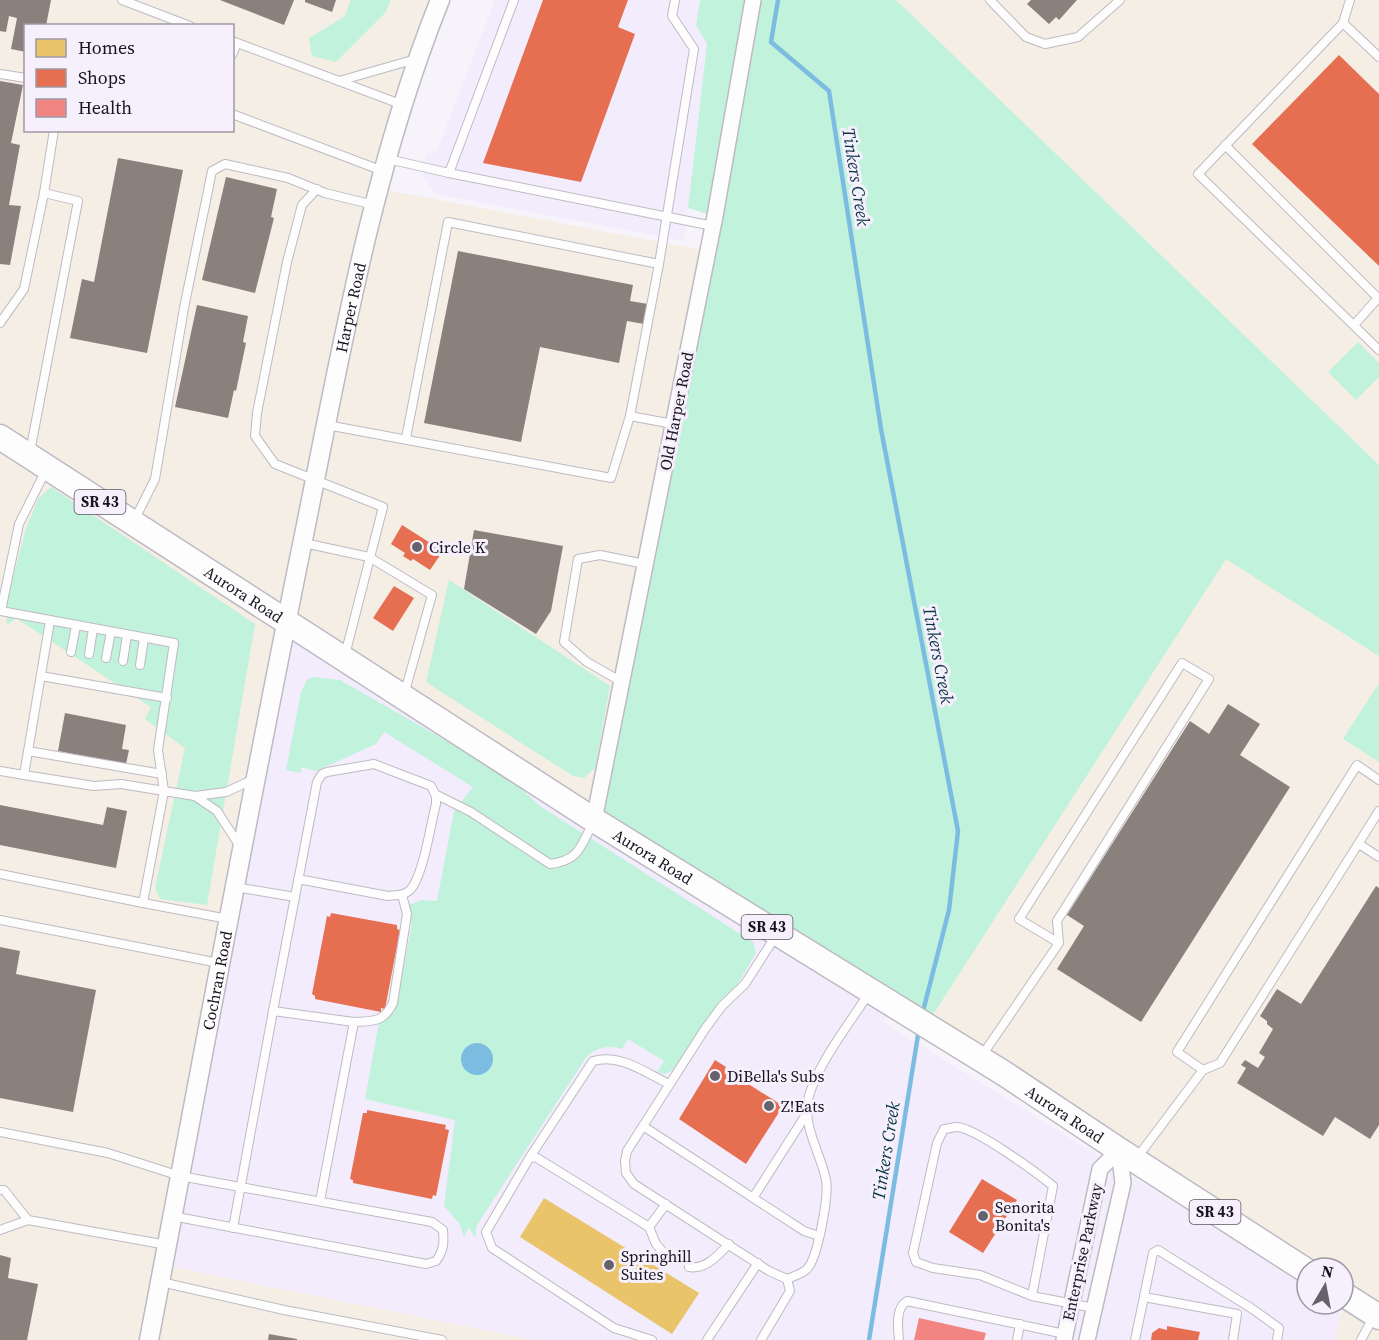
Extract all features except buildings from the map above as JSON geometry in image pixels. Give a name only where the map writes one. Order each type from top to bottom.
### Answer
[{"type":"main road","name":"Aurora Road","points":[[0,437],[594,820],[899,1006],[1295,1263]]},
{"type":"main road","points":[[1355,1302],[1377,1316]]},
{"type":"street","name":"Harper Road","points":[[286,622],[361,256],[416,58],[440,0]]},
{"type":"street","name":"Old Harper Road","points":[[594,820],[713,226],[753,0]]},
{"type":"street","name":"Cochran Road","points":[[149,1340],[286,622]]},
{"type":"street","name":"Enterprise Parkway","points":[[1065,1337],[1100,1169],[1127,1155]]},
{"type":"street","name":"Enterprise Parkway","points":[[1087,1340],[1123,1184],[1127,1155]]},
{"type":"lane","points":[[122,0],[185,24]]},
{"type":"lane","points":[[449,173],[514,0]]},
{"type":"lane","points":[[326,425],[406,438],[611,478],[630,416],[659,264],[694,49],[672,16],[675,0]]},
{"type":"lane","points":[[990,0],[1026,37],[1045,44],[1078,37],[1120,0]]},
{"type":"lane","points":[[1350,0],[1343,23],[1197,174],[1379,350]]},
{"type":"lane","points":[[1343,23],[1379,57]]},
{"type":"lane","points":[[235,42],[403,105]]},
{"type":"lane","points":[[339,81],[416,58]]},
{"type":"lane","points":[[0,74],[24,78]]},
{"type":"lane","points":[[234,115],[386,165],[449,173],[713,226]]},
{"type":"lane","points":[[0,323],[24,289],[44,193],[54,132]]},
{"type":"lane","points":[[1225,145],[1378,298],[1354,325]]},
{"type":"lane","points":[[133,523],[155,479],[184,308],[213,171],[225,164],[288,177],[317,189],[375,206]]},
{"type":"lane","points":[[317,189],[302,205],[287,262],[257,413],[255,436],[275,464],[383,507],[344,659]]},
{"type":"lane","points":[[44,193],[78,201],[38,462],[19,524],[1,614],[174,643],[158,750],[165,791],[143,903]]},
{"type":"lane","points":[[406,438],[448,222],[659,264]]},
{"type":"lane","points":[[630,416],[673,424]]},
{"type":"lane","points":[[302,543],[369,557],[432,595],[404,697]]},
{"type":"lane","points":[[622,682],[587,662],[564,642],[573,581],[578,560],[600,555],[645,564]]},
{"type":"lane","points":[[24,775],[50,621]]},
{"type":"lane","points":[[71,652],[76,626]]},
{"type":"lane","points":[[89,654],[93,629]]},
{"type":"lane","points":[[106,658],[111,632]]},
{"type":"lane","points":[[123,661],[127,635]]},
{"type":"lane","points":[[140,665],[144,638]]},
{"type":"lane","points":[[981,1059],[1059,943],[1057,921],[1209,680],[1182,663],[1019,919],[1059,943]]},
{"type":"lane","points":[[66,680],[68,670]]},
{"type":"lane","points":[[84,684],[86,675]]},
{"type":"lane","points":[[41,676],[118,690],[136,688],[167,698]]},
{"type":"lane","points":[[102,687],[103,677]]},
{"type":"lane","points":[[118,690],[120,681]]},
{"type":"lane","points":[[28,751],[162,774]]},
{"type":"lane","points":[[233,1228],[316,782],[322,774],[327,772],[374,764],[431,786],[436,804],[419,876],[411,890],[402,895],[388,896],[298,879]]},
{"type":"lane","points":[[1203,1070],[1177,1052],[1357,765],[1379,780]]},
{"type":"lane","points":[[0,771],[94,786],[121,784],[195,796],[226,792],[256,778]]},
{"type":"lane","points":[[435,794],[471,812],[550,864],[565,862],[576,855],[594,820]]},
{"type":"lane","points":[[195,796],[217,811],[242,851]]},
{"type":"lane","points":[[1127,1155],[1203,1070],[1220,1063],[1379,811]]},
{"type":"lane","points":[[1359,844],[1379,857]]},
{"type":"lane","points":[[0,874],[229,920]]},
{"type":"lane","points":[[235,886],[295,897]]},
{"type":"lane","points":[[273,1011],[354,1022],[381,1019],[389,1012],[393,1003],[407,914],[402,895]]},
{"type":"lane","points":[[0,920],[221,963]]},
{"type":"lane","points":[[762,1340],[790,1292],[787,1279],[634,1184],[626,1173],[625,1161],[627,1151],[642,1126],[705,1029],[722,1006],[745,984],[778,933]]},
{"type":"lane","points":[[787,1279],[809,1268],[819,1236],[827,1184],[808,1123],[810,1090],[825,1062],[871,991]]},
{"type":"lane","points":[[320,1201],[354,1022]]},
{"type":"lane","points":[[652,1340],[615,1328],[492,1248],[486,1232],[530,1157],[593,1061],[604,1058],[620,1060],[669,1084]]},
{"type":"lane","points":[[753,1198],[808,1112]]},
{"type":"lane","points":[[642,1126],[804,1231],[819,1236]]},
{"type":"lane","points":[[1032,1296],[1053,1186],[1033,1170],[973,1132],[958,1127],[944,1130],[936,1143],[913,1253],[916,1262],[933,1269],[980,1275],[1032,1296],[1094,1308]]},
{"type":"lane","points":[[0,1131],[108,1153],[180,1176],[432,1222],[442,1230],[444,1242],[442,1252],[436,1261],[426,1264],[172,1216]]},
{"type":"lane","points":[[530,1157],[537,1158],[649,1227],[656,1244],[664,1253]]},
{"type":"lane","points":[[0,1190],[4,1190],[28,1220]]},
{"type":"lane","points":[[649,1227],[666,1204]]},
{"type":"lane","points":[[0,1230],[28,1220],[167,1245]]},
{"type":"lane","points":[[689,1267],[706,1266],[729,1244]]},
{"type":"lane","points":[[1135,1340],[1153,1253],[1158,1250],[1280,1328],[1277,1340]]},
{"type":"lane","points":[[707,1340],[758,1263]]},
{"type":"lane","points":[[160,1282],[284,1310],[441,1340]]},
{"type":"lane","points":[[1144,1297],[1237,1314]]},
{"type":"lane","points":[[899,1340],[898,1326],[901,1306],[907,1300],[1020,1324],[1065,1337]]},
{"type":"lane","points":[[1233,1340],[1239,1301]]},
{"type":"lane","points":[[1361,1340],[1377,1316]]},
{"type":"lane","points":[[1017,1340],[1020,1324]]},
{"type":"shaded area","points":[[0,0],[440,0],[380,189],[708,251],[594,820],[287,622],[163,1265],[534,1340],[0,1340]]},
{"type":"shaded area","points":[[495,0],[700,0],[696,25],[707,44],[684,241],[436,194],[421,174],[426,155],[437,151]]},
{"type":"shaded area","points":[[895,0],[1379,0],[1379,478]]},
{"type":"shaded area","points":[[1226,558],[1379,656],[1379,683],[1343,739],[1379,762],[1379,1317],[1355,1302],[1355,1256],[1295,1256],[1295,1260],[927,1024]]},
{"type":"shaded area","points":[[286,622],[899,1006],[883,1022],[1295,1278],[1295,1316],[1341,1316],[1335,1340],[534,1340],[163,1265]]},
{"type":"shaded area","points":[[1355,1315],[1379,1330],[1379,1340],[1335,1340],[1341,1316]]},
{"type":"green space","points":[[351,0],[391,0],[385,13],[336,62],[312,56],[309,38],[344,17]]},
{"type":"green space","points":[[700,0],[896,0],[1379,465],[1379,656],[1226,559],[927,1024],[594,820],[714,216],[688,208],[707,44],[696,25]]},
{"type":"green space","points":[[1358,342],[1379,363],[1379,377],[1356,400],[1328,372]]},
{"type":"green space","points":[[51,487],[255,624],[207,905],[160,899],[155,888],[185,748],[145,719],[151,707],[16,618],[7,625],[5,607],[26,529],[38,499]]},
{"type":"green space","points":[[449,580],[610,686],[595,768],[584,778],[573,776],[426,682]]},
{"type":"green space","points":[[313,677],[340,680],[506,775],[540,806],[753,942],[756,953],[737,985],[720,1001],[673,1070],[665,1074],[657,1072],[664,1061],[628,1039],[622,1049],[603,1048],[587,1056],[477,1225],[475,1238],[469,1227],[464,1237],[459,1223],[444,1206],[455,1120],[365,1099],[379,1022],[395,1011],[412,924],[405,913],[406,906],[422,900],[437,901],[454,811],[473,787],[384,732],[376,744],[316,771],[301,767],[301,773],[286,770],[301,692],[307,680]]},
{"type":"green space","points":[[1379,683],[1379,762],[1343,739]]},
{"type":"water","points":[[477,1043],[488,1048],[493,1059],[488,1070],[477,1075],[466,1070],[461,1059],[466,1048]]},
{"type":"waterway","name":"Tinkers Creek","points":[[778,0],[771,42],[829,91],[881,429],[958,831],[949,910],[922,1015]]},
{"type":"waterway","name":"Tinkers Creek","points":[[869,1340],[919,1029]]},
{"type":"place","name":"Circle K","points":[[417,547]]},
{"type":"place","name":"DiBella's Subs","points":[[715,1076]]},
{"type":"place","name":"Z!Eats","points":[[769,1106]]},
{"type":"place","name":"Senorita Bonita's","points":[[983,1216]]},
{"type":"place","name":"Springhill Suites","points":[[609,1265]]}]
